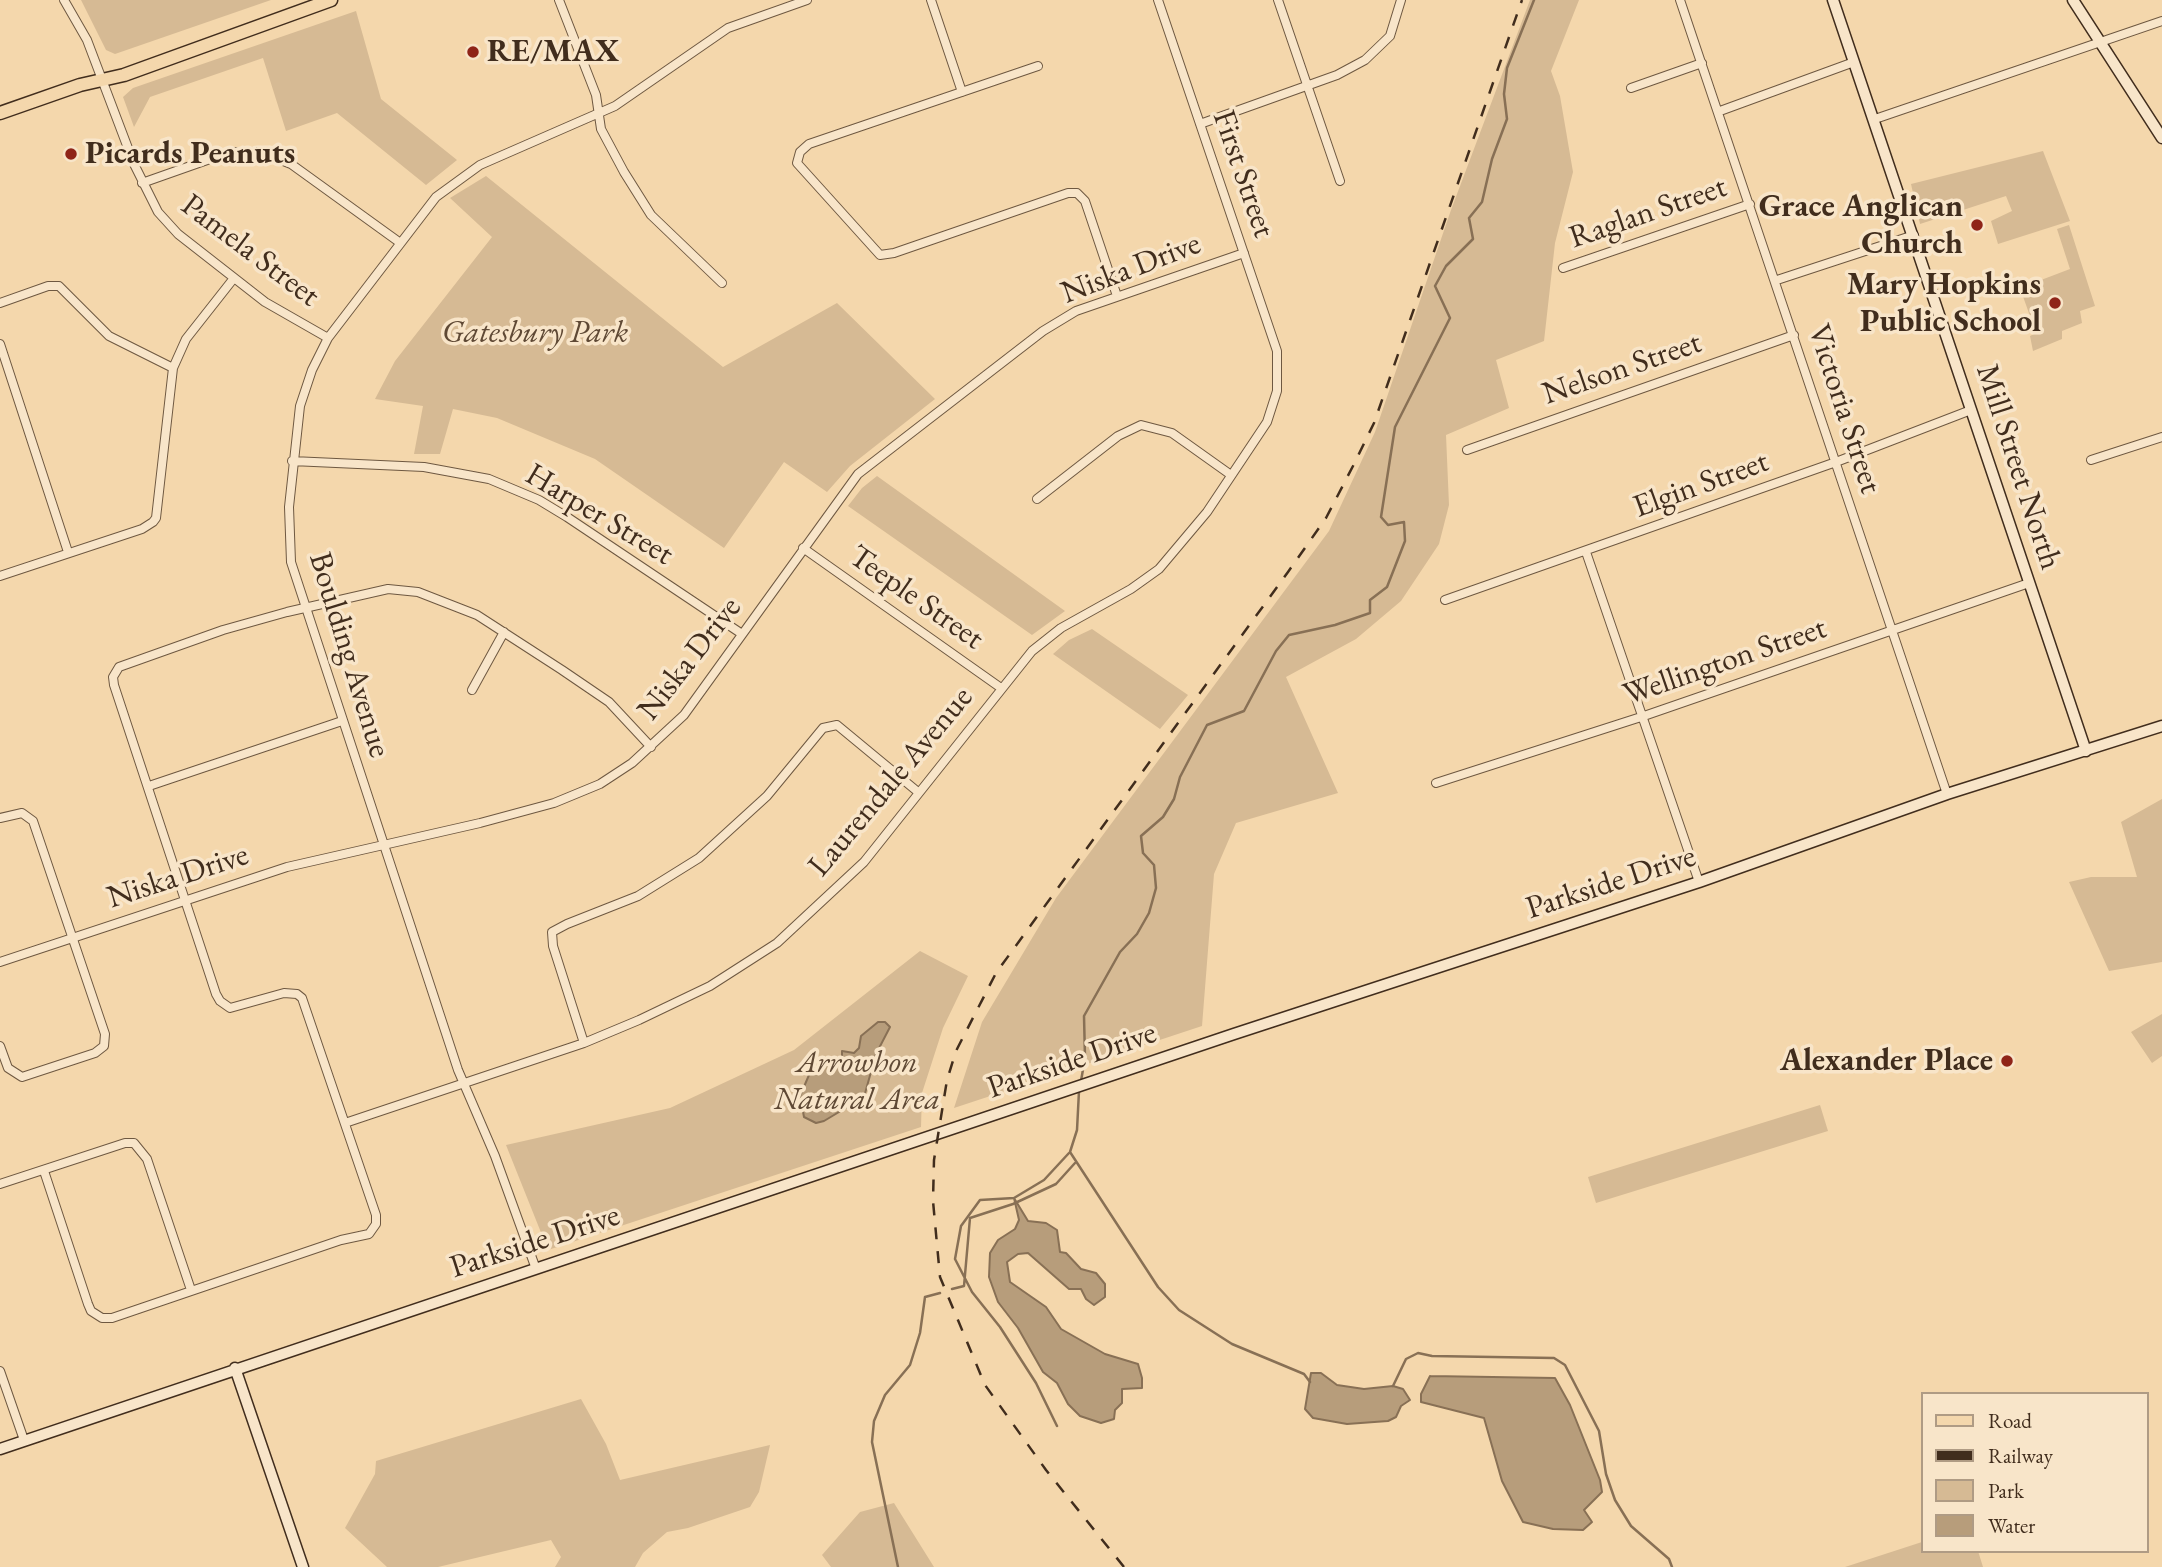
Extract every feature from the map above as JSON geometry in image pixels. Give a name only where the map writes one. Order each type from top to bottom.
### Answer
[{"type":"main road","points":[[0,113],[331,0]]},
{"type":"main road","name":"Mill Street North","points":[[1833,0],[2086,751]]},
{"type":"main road","points":[[2073,0],[2162,138]]},
{"type":"main road","name":"Parkside Drive","points":[[0,1449],[235,1368],[1699,881],[1947,794],[2162,726]]},
{"type":"main road","points":[[235,1368],[303,1567]]},
{"type":"street","name":"Pamela Street","points":[[64,0],[87,40],[142,183],[167,222],[234,278],[276,308],[328,338]]},
{"type":"street","name":"Boulding Avenue","points":[[536,1269],[495,1156],[464,1083],[305,608],[289,549],[292,461],[300,406],[312,370],[328,338],[436,197],[470,171],[599,113],[634,93],[728,29],[807,0]]},
{"type":"street","points":[[931,0],[962,92]]},
{"type":"street","name":"First Street","points":[[1157,0],[1275,341],[1278,366]]},
{"type":"street","points":[[1279,0],[1340,181]]},
{"type":"street","points":[[1200,124],[1337,75],[1365,60],[1390,36],[1401,0]]},
{"type":"street","name":"Victoria Street","points":[[1680,0],[1777,280],[1947,794]]},
{"type":"street","points":[[561,1],[596,95],[601,130],[650,215],[723,283]]},
{"type":"street","points":[[1875,119],[2162,21]]},
{"type":"street","points":[[1720,111],[1854,62]]},
{"type":"street","points":[[1632,88],[1702,63]]},
{"type":"street","points":[[1038,66],[809,144],[797,157],[799,168],[880,255],[888,255],[1068,193],[1077,193],[1085,201],[1117,296]]},
{"type":"street","points":[[142,183],[230,152],[261,152],[291,164],[399,242]]},
{"type":"street","name":"Raglan Street","points":[[1563,268],[1750,204]]},
{"type":"street","points":[[1777,280],[1914,235]]},
{"type":"street","name":"Niska Drive","points":[[0,962],[287,867],[554,803],[600,784],[651,747],[684,715],[858,474],[1043,331],[1076,312],[1244,253]]},
{"type":"street","points":[[0,576],[142,529],[156,517],[173,368],[186,340],[234,278]]},
{"type":"street","points":[[0,303],[48,286],[59,286],[108,336],[173,368]]},
{"type":"street","name":"Nelson Street","points":[[1467,450],[1794,335]]},
{"type":"street","points":[[0,344],[68,552]]},
{"type":"street","name":"Laurendale Avenue","points":[[345,1123],[584,1043],[710,986],[777,943],[864,862],[1001,688],[1051,634],[1131,589],[1159,569],[1184,543],[1267,422],[1277,391],[1278,366]]},
{"type":"street","name":"Elgin Street","points":[[1445,600],[1836,463],[1971,410]]},
{"type":"street","points":[[1037,499],[1118,436],[1141,425],[1172,433],[1231,474]]},
{"type":"street","points":[[2091,460],[2162,437]]},
{"type":"street","name":"Harper Street","points":[[292,461],[424,467],[489,478],[539,500],[568,517],[742,634]]},
{"type":"street","name":"Teeple Street","points":[[803,548],[1001,688]]},
{"type":"street","points":[[1586,552],[1699,881]]},
{"type":"street","name":"Wellington Street","points":[[1436,783],[1641,718],[2029,583]]},
{"type":"street","points":[[44,1171],[88,1304],[96,1315],[112,1318],[244,1272],[369,1234],[374,1228],[376,1215],[302,998],[291,992],[237,1008],[224,1005],[216,994],[187,899],[114,685],[113,677],[120,667],[223,630],[373,592],[404,590],[464,608],[504,632],[609,702],[651,747]]},
{"type":"street","points":[[472,690],[504,632]]},
{"type":"street","points":[[149,786],[342,721]]},
{"type":"street","points":[[584,1043],[553,946],[552,933],[566,924],[638,895],[699,858],[767,796],[823,728],[837,725],[918,793]]},
{"type":"street","points":[[0,818],[19,813],[32,820],[105,1034],[104,1046],[95,1053],[22,1077],[12,1074],[0,1046]]},
{"type":"street","points":[[0,1184],[125,1143],[139,1147],[146,1158],[191,1290]]},
{"type":"street","points":[[0,1371],[24,1440]]},
{"type":"green space","points":[[81,0],[271,0],[115,54],[106,50]]},
{"type":"green space","points":[[1530,0],[1579,0],[1551,71],[1560,96],[1573,172],[1555,243],[1544,341],[1496,360],[1509,408],[1446,435],[1449,505],[1439,544],[1401,601],[1356,639],[1286,677],[1338,793],[1236,823],[1214,874],[1202,1026],[954,1108],[982,1022],[1056,898],[1329,531],[1375,432],[1451,210]]},
{"type":"green space","points":[[356,11],[381,99],[457,160],[426,185],[337,113],[286,131],[263,58],[150,97],[134,127],[123,97],[133,88]]},
{"type":"green space","points":[[2043,151],[2070,221],[1998,244],[1991,221],[2012,211],[2006,196],[1920,224],[1911,184]]},
{"type":"green space","name":"Gatesbury Park","points":[[486,176],[723,367],[837,303],[935,399],[850,466],[827,492],[784,462],[724,548],[595,459],[497,418],[453,409],[440,454],[414,454],[423,406],[375,399],[395,361],[492,237],[450,198]]},
{"type":"green space","points":[[2069,225],[2095,306],[2080,311],[2082,323],[2062,331],[2062,339],[2033,351],[2030,336],[2036,333],[2020,288],[2070,269],[2057,229]]},
{"type":"green space","points":[[877,476],[1065,611],[1032,635],[848,506],[862,488]]},
{"type":"green space","points":[[1092,629],[1188,695],[1160,729],[1053,654],[1069,640]]},
{"type":"green space","points":[[2162,799],[2162,962],[2109,971],[2069,882],[2091,877],[2137,877],[2121,822]]},
{"type":"green space","name":"Arrowhon Natural Area","points":[[920,951],[968,976],[943,1028],[922,1093],[921,1127],[548,1250],[506,1145],[670,1108],[794,1050]]},
{"type":"green space","points":[[2162,1014],[2162,1056],[2152,1063],[2131,1032]]},
{"type":"green space","points":[[1820,1105],[1828,1131],[1596,1203],[1588,1177]]},
{"type":"green space","points":[[581,1399],[606,1444],[620,1480],[770,1445],[759,1492],[750,1507],[688,1528],[667,1532],[643,1553],[635,1567],[555,1567],[561,1557],[551,1540],[438,1567],[387,1567],[345,1528],[375,1474],[376,1461]]},
{"type":"green space","points":[[894,1503],[934,1567],[831,1567],[822,1555],[860,1512]]},
{"type":"green space","points":[[1920,1543],[1920,1553],[1979,1553],[1983,1567],[1845,1567]]},
{"type":"water","points":[[878,1022],[885,1022],[890,1027],[876,1054],[864,1097],[824,1121],[816,1123],[804,1117],[800,1096],[812,1068],[835,1064],[842,1058],[842,1051],[854,1053],[859,1048],[861,1036]]},
{"type":"water","points":[[1014,1198],[1028,1221],[1046,1223],[1057,1230],[1060,1252],[1066,1253],[1081,1269],[1096,1273],[1105,1284],[1105,1297],[1094,1305],[1086,1299],[1081,1289],[1069,1289],[1028,1253],[1018,1254],[1007,1262],[1010,1282],[1046,1307],[1061,1329],[1105,1354],[1138,1364],[1142,1388],[1122,1389],[1122,1403],[1115,1410],[1114,1419],[1101,1423],[1080,1416],[1068,1404],[1057,1383],[1043,1372],[1018,1328],[998,1302],[989,1277],[990,1253],[998,1240],[1015,1229],[1019,1220]]},
{"type":"water","points":[[1311,1373],[1321,1373],[1337,1385],[1364,1389],[1393,1386],[1403,1389],[1410,1400],[1401,1406],[1396,1417],[1388,1421],[1347,1424],[1313,1418],[1305,1409]]},
{"type":"water","points":[[1430,1376],[1555,1378],[1570,1405],[1600,1480],[1602,1492],[1584,1510],[1592,1522],[1583,1530],[1553,1529],[1523,1522],[1502,1481],[1484,1418],[1421,1402],[1421,1394]]},
{"type":"waterway","points":[[1081,1081],[1085,1058],[1084,1016],[1120,952],[1137,934],[1149,913],[1156,888],[1154,865],[1143,853],[1141,836],[1163,817],[1174,799],[1180,777],[1207,725],[1244,711],[1276,651],[1289,635],[1335,625],[1370,613],[1370,600],[1387,587],[1405,541],[1404,522],[1388,525],[1381,517],[1395,427],[1450,318],[1435,286],[1446,266],[1473,239],[1469,218],[1482,202],[1492,159],[1507,119],[1504,94],[1507,68],[1534,0]]},
{"type":"waterway","points":[[1079,1091],[1077,1130],[1070,1152],[1158,1287],[1179,1310],[1232,1344],[1304,1374],[1310,1382]]},
{"type":"waterway","points":[[1057,1426],[1036,1383],[1000,1327],[972,1292],[955,1259],[961,1226],[980,1200],[1014,1198],[1044,1180],[1069,1153]]},
{"type":"waterway","points":[[952,1289],[964,1286],[970,1218],[1013,1204],[1056,1184],[1075,1163]]},
{"type":"waterway","points":[[898,1567],[872,1442],[874,1421],[885,1395],[910,1365],[920,1333],[925,1297],[940,1293]]},
{"type":"waterway","points":[[1393,1386],[1406,1359],[1418,1353],[1432,1356],[1554,1358],[1565,1365],[1599,1431],[1606,1474],[1615,1500],[1631,1526],[1669,1559],[1672,1567]]},
{"type":"railway","points":[[1124,1567],[1046,1470],[985,1385],[940,1277],[933,1201],[934,1160],[947,1080],[956,1051],[996,973],[1326,518],[1374,423],[1522,0]]},
{"type":"place","name":"RE/MAX","points":[[473,52]]},
{"type":"place","name":"Picards Peanuts","points":[[71,154]]},
{"type":"place","name":"Grace Anglican Church","points":[[1977,225]]},
{"type":"place","name":"Mary Hopkins Public School","points":[[2055,303]]},
{"type":"place","name":"Alexander Place","points":[[2007,1061]]}]
